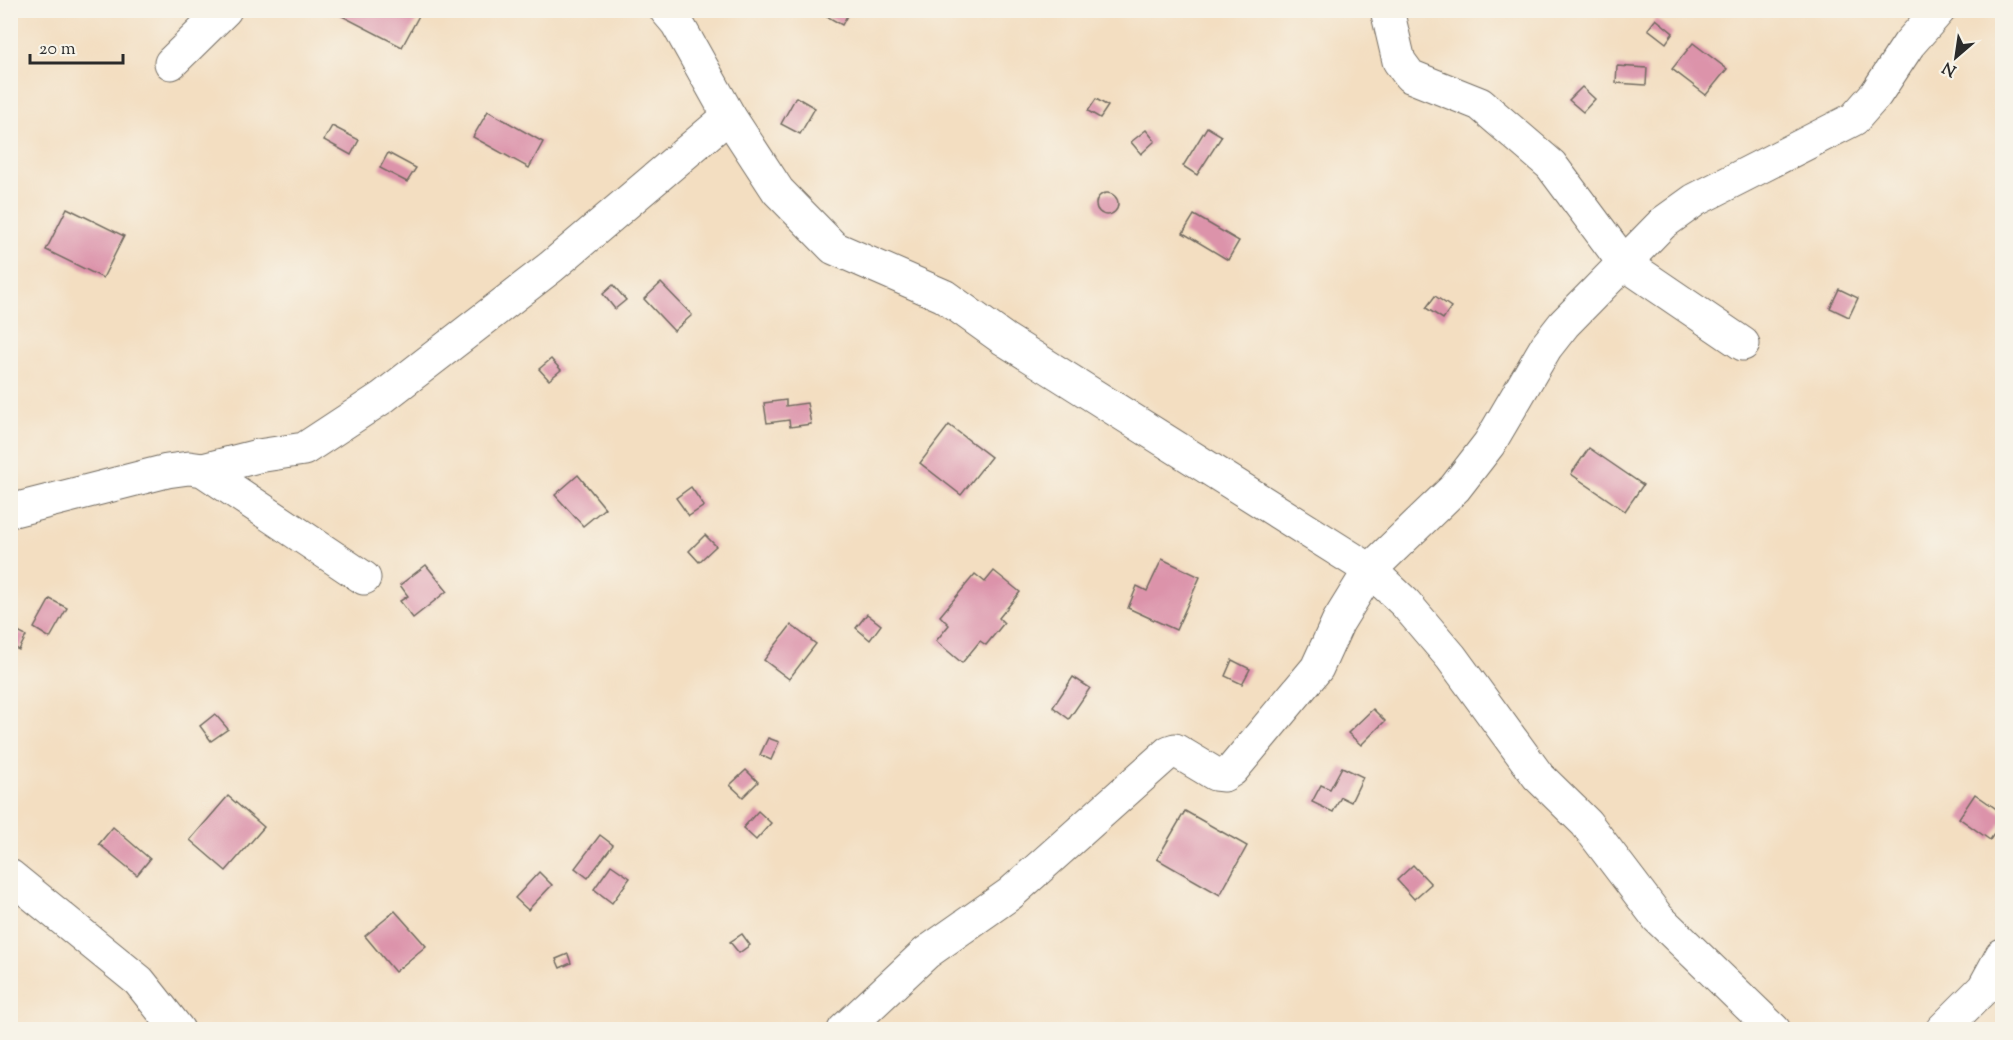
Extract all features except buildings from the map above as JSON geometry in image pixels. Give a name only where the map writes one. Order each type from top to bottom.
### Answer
[{"type":"street","points":[[171,63],[225,10]]},
{"type":"street","points":[[666,10],[677,23],[729,116],[778,190],[834,248],[944,296],[1004,339],[1370,570],[1405,603],[1451,657],[1538,776],[1586,824],[1658,918],[1774,1029]]},
{"type":"street","points":[[1387,10],[1399,61],[1410,76],[1480,104],[1551,165],[1624,263],[1743,344]]},
{"type":"street","points":[[844,1029],[926,953],[1010,894],[1169,752],[1175,750],[1215,774],[1224,776],[1232,770],[1317,668],[1338,622],[1370,570],[1455,488],[1489,444],[1546,346],[1564,324],[1664,223],[1695,200],[1854,119],[1876,94],[1909,44],[1939,10]]},
{"type":"street","points":[[203,471],[258,456],[304,449],[383,397],[551,267],[729,116]]},
{"type":"street","points":[[10,511],[167,471],[189,468],[203,471],[364,578]]},
{"type":"street","points":[[10,876],[139,981],[178,1029]]},
{"type":"street","points":[[1942,1029],[1984,988],[2002,956]]}]
